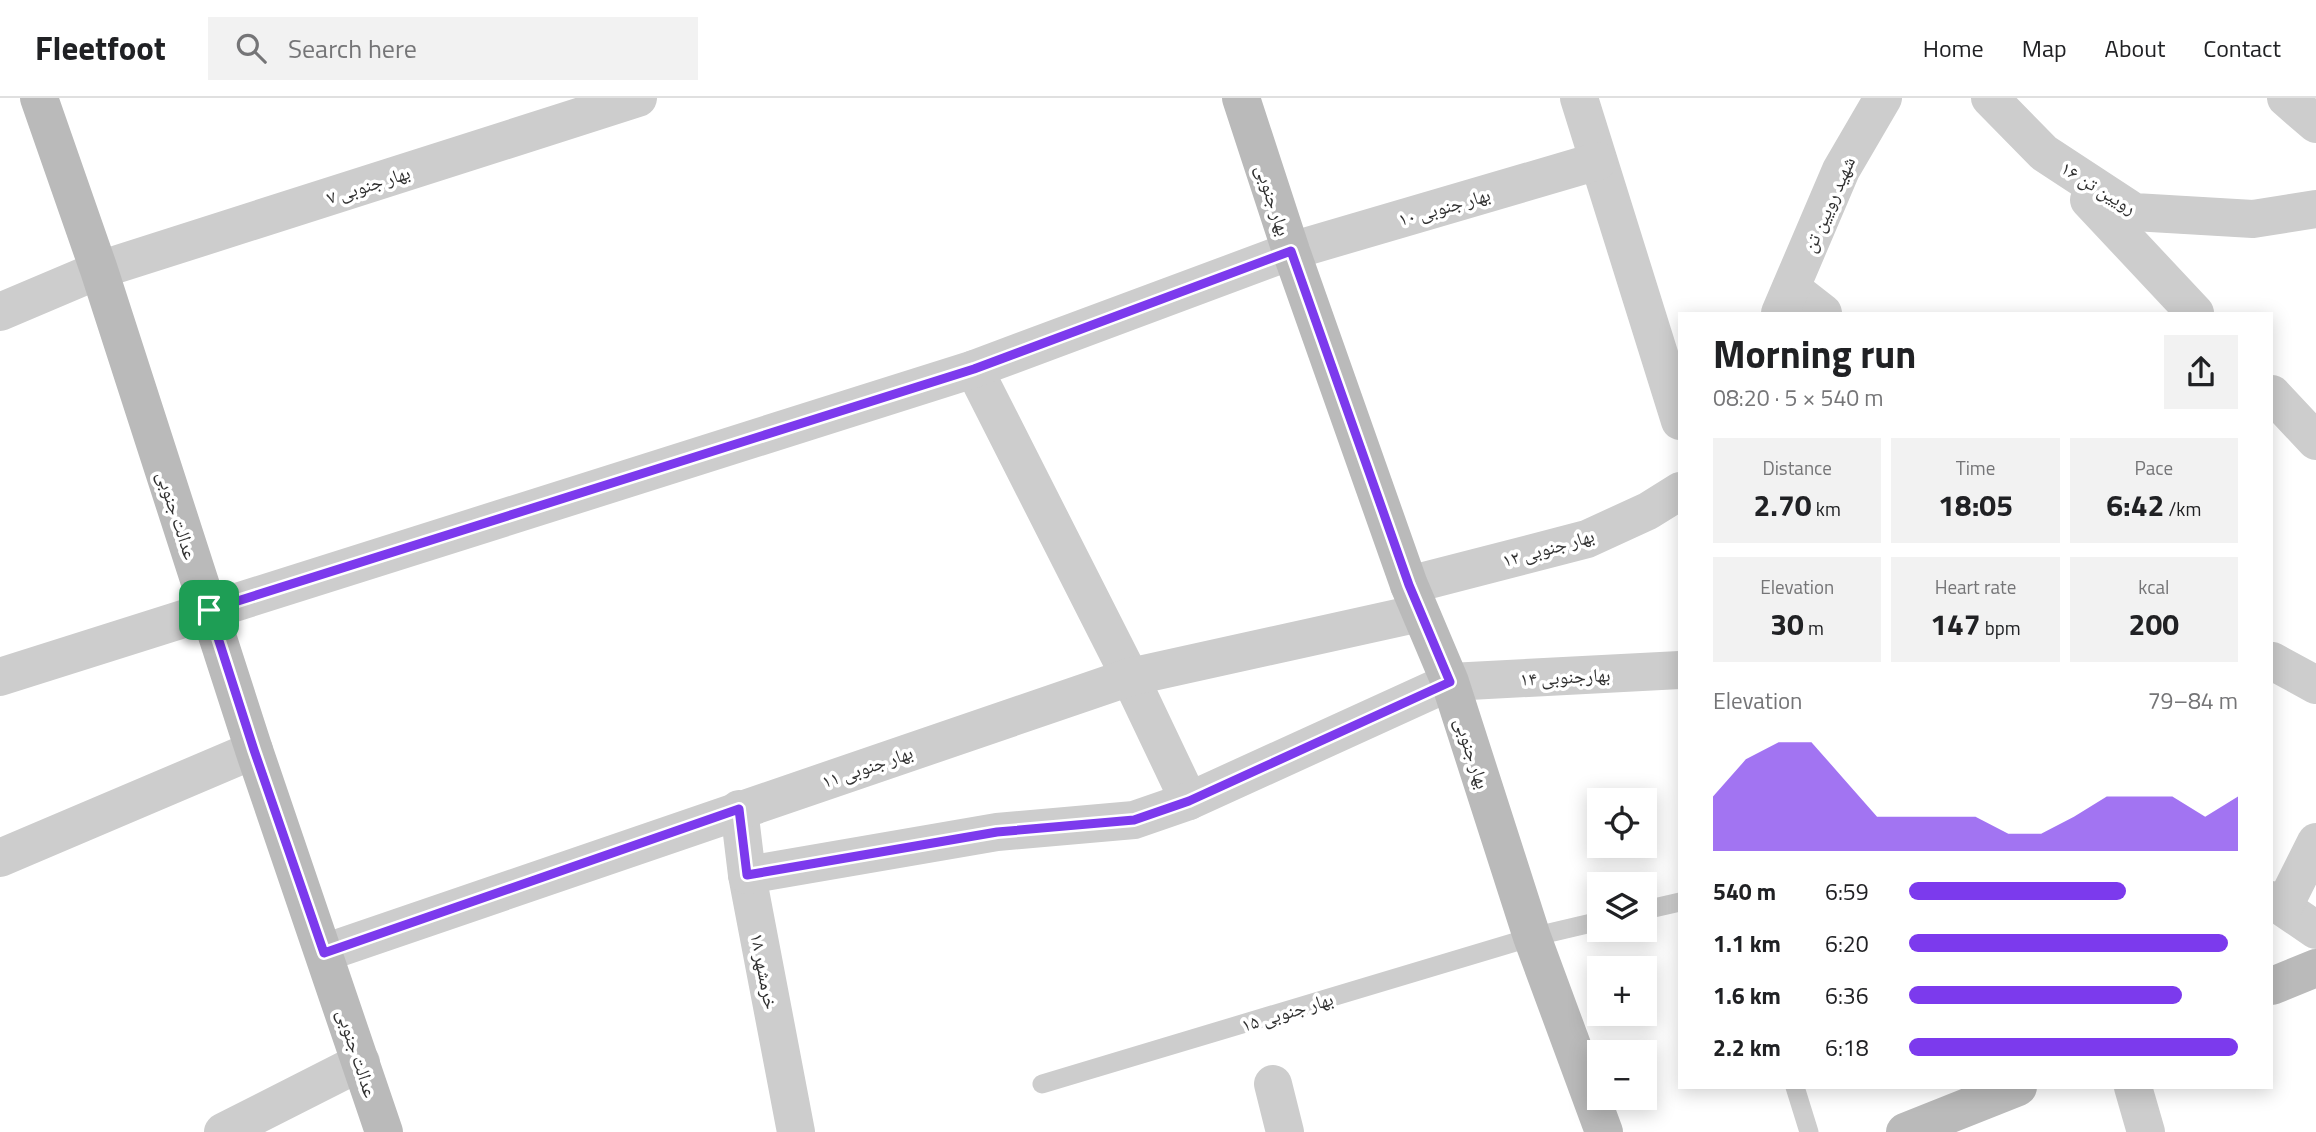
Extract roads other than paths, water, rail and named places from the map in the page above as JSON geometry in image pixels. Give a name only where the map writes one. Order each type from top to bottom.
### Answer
[{"type":"street","name":"عدالت جنوبی","points":[[39,98],[99,270],[254,750],[384,1132]]},
{"type":"street","name":"بهار جنوبی ۷","points":[[0,312],[99,270],[638,98]]},
{"type":"street","name":"بهار جنوبی","points":[[1241,98],[1291,251],[1415,599],[1450,682],[1532,937],[1604,1132]]},
{"type":"street","points":[[1579,98],[1678,415]]},
{"type":"street","name":"شهید رویین تن","points":[[1786,300],[1841,170],[1883,98]]},
{"type":"street","name":"رویین تن ۱۶","points":[[1990,98],[2044,153],[2134,212],[2253,219],[2316,209]]},
{"type":"street","points":[[2286,98],[2316,124]]},
{"type":"street","points":[[2044,153],[2194,312]]},
{"type":"street","name":"بهار جنوبی ۱۰","points":[[0,677],[974,369],[1291,251],[1598,161]]},
{"type":"street","points":[[1786,300],[1820,312]]},
{"type":"street","points":[[974,369],[1130,677],[1189,801]]},
{"type":"street","points":[[2273,395],[2316,441]]},
{"type":"street","name":"بهار جنوبی ۱۲","points":[[1415,599],[1587,539],[1648,511],[1678,492]]},
{"type":"street","name":"بهار جنوبی ۱۱","points":[[324,953],[1130,677],[1415,599]]},
{"type":"street","points":[[2273,662],[2316,685]]},
{"type":"street","name":"بهارجنوبی ۱۴","points":[[1450,682],[1678,670]]},
{"type":"street","points":[[747,875],[997,832],[1134,820],[1189,801],[1450,682]]},
{"type":"street","points":[[0,858],[254,750]]},
{"type":"street","name":"خرمشهر ۱۸","points":[[739,809],[747,875],[796,1132]]},
{"type":"street","points":[[2316,842],[2278,903],[2316,930]]},
{"type":"street","points":[[2273,986],[2316,968]]},
{"type":"street","points":[[223,1132],[361,1062]]},
{"type":"street","points":[[1273,1084],[1285,1132]]},
{"type":"street","points":[[1911,1131],[2004,1089]]},
{"type":"street","points":[[2134,1089],[2146,1132]]},
{"type":"lane","points":[[1657,907],[1678,902]]},
{"type":"lane","name":"بهار جنوبی ۱۵","points":[[1042,1084],[1532,937],[1587,924]]},
{"type":"lane","points":[[1795,1089],[1809,1132]]}]
